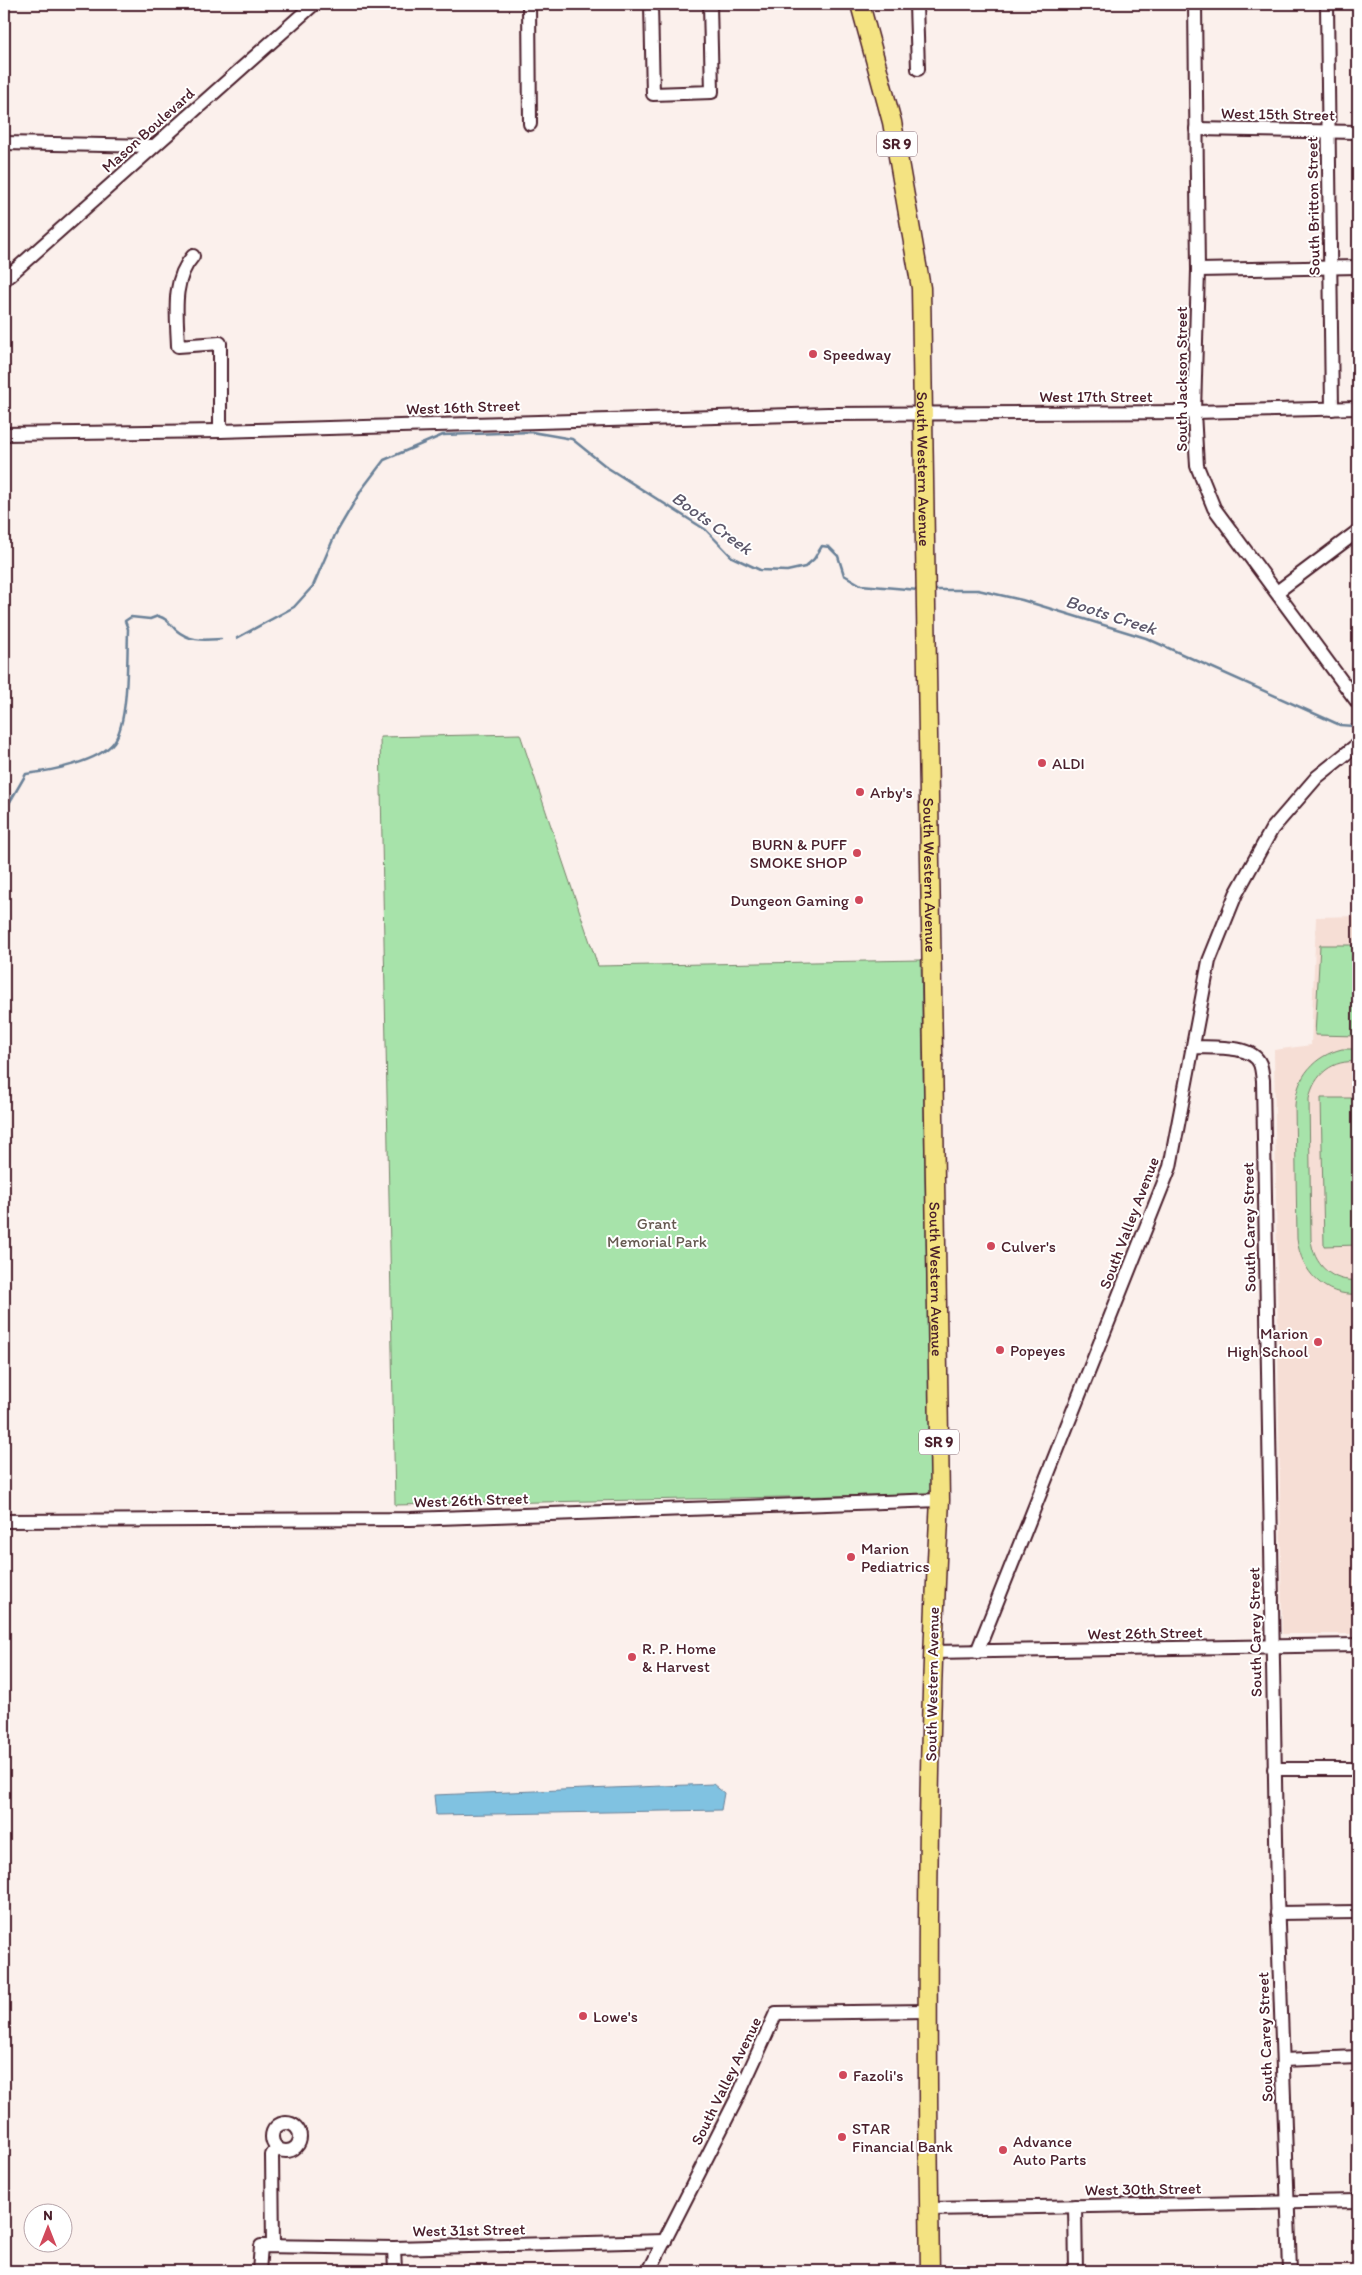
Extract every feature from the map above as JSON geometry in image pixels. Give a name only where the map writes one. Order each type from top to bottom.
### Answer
[{"type":"highway","name":"South Western Avenue","points":[[860,4],[892,122],[921,288],[940,1500],[931,1652],[928,2011],[930,2271]]},
{"type":"street","name":"Mason Boulevard","points":[[6,275],[314,4]]},
{"type":"street","points":[[530,4],[530,124]]},
{"type":"street","points":[[651,4],[653,94],[712,92],[710,4]]},
{"type":"street","points":[[916,4],[918,69]]},
{"type":"street","name":"South Jackson Street","points":[[1195,4],[1198,270],[1194,412],[1197,466],[1214,508],[1358,703]]},
{"type":"street","name":"South Britton Street","points":[[1327,4],[1332,408]]},
{"type":"street","name":"West 15th Street","points":[[1196,129],[1358,132]]},
{"type":"street","points":[[4,143],[154,146]]},
{"type":"street","points":[[193,256],[183,267],[179,280],[177,301],[178,346],[220,343],[220,431]]},
{"type":"street","points":[[1198,270],[1358,267]]},
{"type":"street","name":"West 17th Street","points":[[924,413],[1194,412],[1358,408]]},
{"type":"street","name":"West 16th Street","points":[[4,434],[220,431],[924,413]]},
{"type":"street","points":[[1277,592],[1358,532]]},
{"type":"street","name":"South Valley Avenue","points":[[978,1652],[1170,1166],[1209,961],[1236,894],[1272,830],[1317,778],[1358,744]]},
{"type":"street","name":"South Carey Street","points":[[1194,1047],[1234,1048],[1250,1053],[1260,1063],[1262,1080],[1277,1912],[1290,2271]]},
{"type":"street","name":"West 26th Street","points":[[4,1521],[411,1519],[940,1500]]},
{"type":"street","name":"West 26th Street","points":[[931,1652],[1358,1645]]},
{"type":"street","points":[[1274,1769],[1358,1769]]},
{"type":"street","points":[[1277,1912],[1358,1912]]},
{"type":"street","name":"South Valley Avenue","points":[[648,2271],[739,2094],[776,2013],[928,2011]]},
{"type":"street","points":[[1283,2060],[1358,2057]]},
{"type":"street","points":[[259,2271],[261,2246],[274,2246],[272,2155],[277,2148]]},
{"type":"street","name":"West 30th Street","points":[[929,2209],[1358,2201]]},
{"type":"street","points":[[1075,2206],[1076,2271]]},
{"type":"street","name":"West 31st Street","points":[[274,2246],[394,2248],[664,2241]]},
{"type":"street","points":[[394,2248],[395,2271]]},
{"type":"shaded area","name":"Marion High School","points":[[1358,916],[1358,1634],[1282,1634],[1274,1050],[1311,1045],[1316,917]]},
{"type":"green space","name":"Grant Memorial Park","points":[[520,734],[598,966],[921,960],[931,1494],[395,1505],[380,737]]},
{"type":"green space","points":[[1320,945],[1351,945],[1358,948],[1358,1036],[1315,1035]]},
{"type":"green space","points":[[1342,1049],[1358,1049],[1358,1062],[1340,1063],[1326,1070],[1315,1082],[1309,1099],[1311,1239],[1316,1256],[1325,1270],[1340,1278],[1358,1280],[1358,1294],[1346,1294],[1335,1291],[1316,1280],[1303,1262],[1297,1239],[1296,1095],[1303,1076],[1315,1062],[1332,1052]]},
{"type":"green space","points":[[1321,1098],[1358,1098],[1358,1245],[1324,1246]]},
{"type":"water","points":[[713,1784],[724,1793],[721,1810],[436,1815],[434,1795]]},
{"type":"waterway","name":"Boots Creek","points":[[237,638],[294,607],[313,586],[335,535],[362,489],[384,460],[443,435],[532,432],[572,439],[608,468],[706,530],[732,557],[760,570],[787,571],[805,567],[814,559],[822,546],[829,547],[838,556],[844,575],[861,585],[918,590]]},
{"type":"waterway","name":"Boots Creek","points":[[931,590],[978,590],[1022,600],[1146,638],[1340,725],[1354,726]]},
{"type":"waterway","name":"Boots Creek","points":[[4,812],[26,774],[48,771],[86,760],[107,749],[114,742],[119,732],[125,704],[128,629],[125,621],[131,617],[150,619],[158,616],[187,637],[209,640],[221,639]]},
{"type":"place","name":"Speedway","points":[[813,354]]},
{"type":"place","name":"ALDI","points":[[1042,763]]},
{"type":"place","name":"Arby's","points":[[860,792]]},
{"type":"place","name":"BURN & PUFF SMOKE SHOP","points":[[857,853]]},
{"type":"place","name":"Dungeon Gaming","points":[[859,900]]},
{"type":"place","name":"Culver's","points":[[991,1246]]},
{"type":"place","name":"Marion High School","points":[[1318,1342]]},
{"type":"place","name":"Popeyes","points":[[1000,1350]]},
{"type":"place","name":"Marion Pediatrics","points":[[851,1557]]},
{"type":"place","name":"R. P. Home & Harvest","points":[[632,1657]]},
{"type":"place","name":"Lowe's","points":[[583,2016]]},
{"type":"place","name":"Fazoli's","points":[[843,2075]]},
{"type":"place","name":"STAR Financial Bank","points":[[842,2137]]},
{"type":"place","name":"Advance Auto Parts","points":[[1003,2150]]}]
